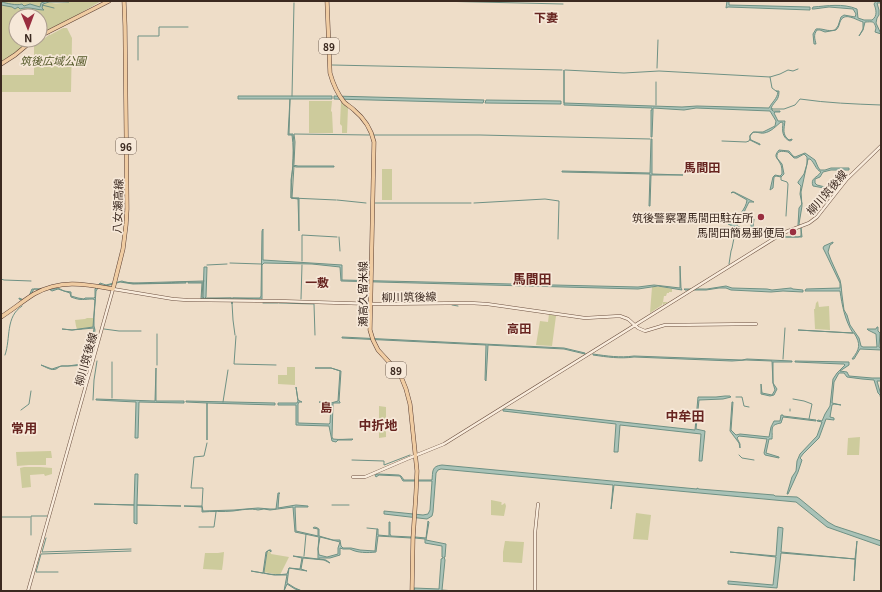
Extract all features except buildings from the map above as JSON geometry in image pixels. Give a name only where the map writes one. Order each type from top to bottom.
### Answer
[{"type":"main road","points":[[48,32],[109,1]]},
{"type":"main road","name":"八女瀬高線","points":[[113,289],[123,249],[127,209],[124,1]]},
{"type":"main road","name":"瀬高久留米線","points":[[328,1],[330,73],[335,89],[343,100],[361,116],[370,129],[374,142],[370,325],[372,339],[378,350],[400,374],[406,389],[410,406],[416,455],[417,483],[413,538],[412,591]]},
{"type":"main road","points":[[1,64],[23,48]]},
{"type":"main road","name":"柳川筑後線","points":[[28,591],[113,289],[179,300],[487,304],[585,318],[620,316],[624,317],[635,326],[783,233],[814,221],[850,175],[881,146]]},
{"type":"main road","points":[[1,317],[32,296],[52,287],[73,284],[113,289]]},
{"type":"main road","points":[[353,476],[365,478],[444,444],[635,326],[642,330],[648,330],[665,325],[756,324]]},
{"type":"main road","points":[[535,591],[535,533],[538,504]]},
{"type":"green space","name":"筑後広域公園","points":[[1,1],[47,1],[57,3],[69,1],[101,1],[69,20],[48,29],[48,8],[8,8],[8,48],[21,48],[1,62]]},
{"type":"green space","name":"筑後広域公園","points":[[63,28],[67,28],[72,38],[71,92],[1,92],[1,75],[34,75],[34,48],[48,48],[48,36],[49,34],[50,35]]},
{"type":"green space","points":[[309,101],[332,101],[331,111],[333,133],[309,133]]},
{"type":"green space","points":[[341,102],[348,108],[347,133],[342,133],[342,126],[340,124]]},
{"type":"green space","points":[[382,169],[392,169],[392,200],[382,200]]},
{"type":"green space","points":[[652,287],[672,289],[672,292],[667,293],[666,296],[664,296],[662,305],[650,313]]},
{"type":"green space","points":[[818,301],[819,307],[829,306],[830,330],[815,329],[814,309]]},
{"type":"green space","points":[[549,314],[556,316],[552,346],[536,345],[540,321],[548,322]]},
{"type":"green space","points":[[93,318],[93,327],[77,329],[75,320]]},
{"type":"green space","points":[[287,367],[295,367],[295,385],[278,384],[278,375],[287,375]]},
{"type":"green space","points":[[379,406],[386,407],[386,437],[379,438]]},
{"type":"green space","points":[[860,437],[859,455],[847,455],[848,438]]},
{"type":"green space","points":[[51,451],[52,458],[46,458],[46,465],[17,466],[16,452]]},
{"type":"green space","points":[[20,468],[52,468],[52,474],[45,476],[44,474],[30,475],[31,487],[22,488]]},
{"type":"green space","points":[[491,500],[501,502],[502,505],[505,503],[506,506],[504,516],[491,515]]},
{"type":"green space","points":[[636,513],[651,515],[648,540],[633,539]]},
{"type":"green space","points":[[505,541],[524,542],[522,563],[503,562]]},
{"type":"green space","points":[[270,551],[271,554],[289,557],[280,575],[264,572],[267,552]]},
{"type":"green space","points":[[224,552],[222,570],[203,569],[205,553]]},
{"type":"shaded area","points":[[47,1],[69,1],[49,2],[43,4],[42,8],[14,8],[1,5],[1,2],[14,5],[22,4],[24,6],[30,4],[40,7],[41,3]]},
{"type":"shaded area","points":[[727,1],[729,1],[729,5],[810,7],[810,10],[726,8]]},
{"type":"shaded area","points":[[876,1],[881,1],[881,3],[877,3],[879,15],[876,23],[881,34],[875,32],[876,28],[873,23],[865,22],[863,30],[859,36],[863,29],[863,22],[854,18],[844,17],[836,30],[825,32],[817,30],[815,35],[816,44],[814,44],[813,34],[816,29],[830,31],[835,30],[841,17],[844,15],[855,17],[856,14],[853,9],[829,7],[812,9],[813,7],[835,5],[852,7],[857,9],[858,18],[872,20],[876,14],[874,4]]},
{"type":"shaded area","points":[[776,91],[779,91],[778,99],[771,108],[773,111],[780,111],[774,113],[778,121],[785,121],[784,134],[789,140],[792,140],[790,141],[785,138],[783,131],[783,123],[781,122],[767,132],[762,133],[755,132],[763,132],[775,126],[776,121],[770,111],[696,108],[684,110],[653,108],[651,137],[652,108],[564,105],[564,103],[769,108],[777,97],[778,92]]},
{"type":"shaded area","points":[[238,96],[332,96],[332,99],[238,99]]},
{"type":"shaded area","points":[[334,96],[484,100],[483,103],[334,99]]},
{"type":"shaded area","points":[[290,99],[289,134],[293,134],[293,165],[334,167],[293,166],[292,170],[292,135],[288,135]]},
{"type":"shaded area","points":[[486,100],[561,101],[561,104],[485,103]]},
{"type":"shaded area","points":[[651,139],[652,174],[683,175],[651,175],[650,206],[650,174],[562,172],[650,173]]},
{"type":"shaded area","points":[[779,150],[789,151],[795,157],[805,153],[815,160],[820,170],[831,168],[849,168],[849,170],[831,170],[823,172],[820,177],[815,179],[815,183],[825,187],[813,186],[812,181],[821,172],[810,159],[808,159],[807,164],[807,157],[804,154],[794,158],[788,152],[778,152],[777,158],[782,164],[784,174],[781,177],[774,177],[773,188],[770,190],[773,177],[775,175],[780,176],[782,174],[781,165],[776,157],[777,152]]},
{"type":"shaded area","points":[[807,165],[801,192],[802,203],[800,194],[801,186],[798,182],[804,174]]},
{"type":"shaded area","points":[[733,192],[754,202],[749,202],[744,214],[738,219],[737,226],[749,230],[751,228],[751,219],[754,219],[753,227],[755,229],[764,229],[749,232],[728,224],[728,222],[734,224],[736,223],[747,200]]},
{"type":"shaded area","points":[[291,198],[299,198],[299,231],[298,199]]},
{"type":"shaded area","points":[[802,204],[799,224],[801,228],[798,225],[799,208]]},
{"type":"shaded area","points":[[263,229],[263,260],[342,265],[342,280],[638,287],[654,285],[680,288],[680,266],[682,290],[658,286],[638,289],[341,281],[340,267],[312,264],[264,263],[262,265],[262,299],[233,298],[260,298],[261,296]]},
{"type":"shaded area","points":[[833,242],[830,245],[828,252],[840,280],[844,310],[850,325],[859,338],[861,346],[877,347],[876,334],[867,329],[876,329],[878,327],[878,331],[880,333],[879,347],[881,350],[860,349],[854,359],[852,359],[857,352],[859,343],[846,318],[843,307],[840,291],[805,291],[806,289],[840,288],[840,283],[823,248],[824,246]]},
{"type":"shaded area","points":[[204,267],[207,267],[205,298],[231,298],[201,299],[202,283],[188,282],[203,282],[202,297],[204,298]]},
{"type":"shaded area","points":[[122,281],[142,284],[120,282],[106,286],[100,285],[96,291],[94,317],[95,330],[91,357],[89,356],[82,365],[68,366],[82,364],[84,358],[91,350],[94,328],[72,330],[93,327],[95,300],[82,300],[71,297],[70,293],[64,291],[71,292],[71,296],[84,299],[95,297],[95,289],[100,283],[106,285]]},
{"type":"shaded area","points":[[186,282],[186,283],[150,284]]},
{"type":"shaded area","points":[[726,286],[732,288],[772,290],[791,288],[803,290],[803,292],[731,290],[726,288],[706,290],[684,289],[707,289]]},
{"type":"shaded area","points":[[58,288],[64,291],[58,289],[52,291],[49,289]]},
{"type":"shaded area","points":[[32,289],[34,289],[30,296],[24,301],[19,299],[24,300],[29,296]]},
{"type":"shaded area","points":[[342,337],[564,348],[585,354],[564,349],[488,345],[486,381],[486,345]]},
{"type":"shaded area","points":[[593,354],[619,357],[634,356],[747,359],[792,362],[773,362],[773,383],[772,361],[634,357],[619,358]]},
{"type":"shaded area","points":[[795,361],[849,362],[849,365],[840,371],[847,372],[849,376],[881,378],[881,381],[877,381],[881,400],[874,380],[847,377],[844,373],[839,373],[834,382],[832,403],[841,405],[832,405],[830,417],[834,418],[834,420],[826,419],[819,438],[800,458],[802,460],[798,472],[787,494],[792,477],[796,471],[797,461],[800,454],[817,436],[822,422],[817,421],[822,421],[830,406],[833,379],[845,365]]},
{"type":"shaded area","points":[[41,365],[52,369],[62,366],[52,370]]},
{"type":"shaded area","points":[[156,368],[156,401],[184,401],[184,403],[139,402],[138,438],[135,438],[136,402],[96,399],[155,401]]},
{"type":"shaded area","points":[[331,368],[341,371],[340,403],[333,403],[332,437],[333,439],[353,439],[352,440],[332,441],[329,426],[296,425],[296,405],[278,405],[278,403],[297,403],[296,387],[298,400],[302,402],[299,402],[298,404],[298,423],[329,424],[331,404],[319,402],[331,403],[338,401],[340,371]]},
{"type":"shaded area","points":[[773,383],[777,389],[774,395],[770,396],[761,394],[761,384],[762,393],[772,395],[775,390]]},
{"type":"shaded area","points":[[698,397],[731,397],[723,399],[699,400],[696,429],[705,431],[702,461],[699,461],[701,434],[620,425],[618,452],[614,452],[616,424],[503,411],[505,409],[695,430]]},
{"type":"shaded area","points":[[186,401],[275,403],[275,405],[207,403]]},
{"type":"shaded area","points":[[732,402],[731,430],[736,435],[740,434],[769,437],[774,421],[780,421],[781,415],[816,421],[783,417],[781,423],[773,426],[772,439],[769,439],[766,453],[779,458],[765,455],[764,453],[767,439],[739,436],[737,438],[740,444],[740,448],[739,443],[730,431]]},
{"type":"shaded area","points":[[442,465],[797,497],[828,522],[835,526],[881,541],[881,546],[827,527],[796,502],[614,485],[611,509],[613,485],[441,469],[436,473],[432,516],[427,519],[384,514],[384,511],[423,515],[428,514],[430,510],[432,481],[403,481],[400,476],[379,475],[376,477],[375,475],[378,474],[399,475],[401,476],[404,480],[432,480],[434,468]]},
{"type":"shaded area","points":[[135,474],[138,474],[137,524],[134,523]]},
{"type":"shaded area","points":[[278,493],[280,493],[278,508],[296,505],[308,506],[295,507],[296,531],[318,536],[318,529],[313,528],[316,527],[319,529],[319,536],[333,540],[340,540],[343,548],[375,551],[377,529],[378,535],[389,536],[389,522],[391,536],[411,537],[378,536],[376,552],[370,553],[340,548],[340,555],[330,558],[319,558],[326,560],[330,563],[324,560],[303,558],[301,569],[307,571],[289,568],[300,569],[302,558],[293,556],[318,559],[318,549],[319,537],[295,532],[293,507],[270,510],[249,509],[202,512],[202,507],[184,506],[202,506],[203,511],[258,508],[276,509]],"holes":[[[320,537],[340,542],[338,554],[327,557],[319,555],[318,549]]]},
{"type":"shaded area","points":[[428,521],[426,540],[446,544],[442,590],[455,591],[414,591],[414,588],[439,589],[441,559],[443,558],[442,546],[425,543],[425,539],[415,538],[426,538]]},
{"type":"shaded area","points":[[778,527],[783,528],[781,552],[855,559],[781,553],[777,588],[728,584],[728,581],[773,585],[776,557],[730,552],[776,556]]},
{"type":"shaded area","points":[[857,541],[854,581],[855,559]]},
{"type":"shaded area","points":[[269,550],[267,552],[264,573],[276,575],[274,575],[251,571],[263,573],[266,552]]},
{"type":"shaded area","points":[[289,568],[287,583],[302,591],[295,589],[287,584],[284,591],[287,575],[276,575],[287,574]]},
{"type":"waterway","points":[[435,1],[563,4]]},
{"type":"waterway","points":[[292,96],[294,3]]},
{"type":"waterway","points":[[42,5],[54,8]]},
{"type":"waterway","points":[[138,60],[138,36],[159,36],[159,27],[188,27]]},
{"type":"waterway","points":[[657,68],[658,40]]},
{"type":"waterway","points":[[332,65],[562,70]]},
{"type":"waterway","points":[[565,70],[624,73],[659,71],[770,77],[788,70],[793,71],[798,69]]},
{"type":"waterway","points":[[770,77],[772,88],[776,91]]},
{"type":"waterway","points":[[656,82],[656,105]]},
{"type":"waterway","points":[[771,109],[784,109],[795,105],[800,99],[881,105]]},
{"type":"waterway","points":[[294,164],[294,134],[369,135]]},
{"type":"waterway","points":[[374,135],[480,135],[650,139]]},
{"type":"waterway","points":[[722,141],[746,142],[750,139]]},
{"type":"waterway","points":[[294,166],[292,198],[336,200]]},
{"type":"waterway","points":[[781,177],[781,180],[787,182],[788,184],[786,216]]},
{"type":"waterway","points":[[474,203],[545,199],[559,201],[558,239]]},
{"type":"waterway","points":[[337,200],[366,203]]},
{"type":"waterway","points":[[375,203],[471,203]]},
{"type":"waterway","points":[[729,264],[736,228]]},
{"type":"waterway","points":[[302,261],[302,235],[337,237]]},
{"type":"waterway","points":[[339,237],[340,251]]},
{"type":"waterway","points":[[230,263],[261,264]]},
{"type":"waterway","points":[[207,265],[227,264]]},
{"type":"waterway","points":[[301,299],[302,265]]},
{"type":"waterway","points":[[1,279],[31,281]]},
{"type":"waterway","points":[[124,282],[204,281]]},
{"type":"waterway","points":[[232,303],[235,335]]},
{"type":"waterway","points":[[263,303],[278,303]]},
{"type":"waterway","points":[[279,303],[314,304],[315,335]]},
{"type":"waterway","points":[[452,305],[458,306]]},
{"type":"waterway","points":[[5,355],[9,328],[13,316],[22,306]]},
{"type":"waterway","points":[[783,359],[785,328]]},
{"type":"waterway","points":[[104,329],[141,331]]},
{"type":"waterway","points":[[157,334],[157,365]]},
{"type":"waterway","points":[[236,336],[234,364],[276,365]]},
{"type":"waterway","points":[[93,400],[97,361]]},
{"type":"waterway","points":[[112,362],[112,398]]},
{"type":"waterway","points":[[223,402],[228,370]]},
{"type":"waterway","points":[[21,410],[29,404],[31,391]]},
{"type":"waterway","points":[[736,397],[742,397],[744,406],[749,407]]},
{"type":"waterway","points":[[793,399],[812,404],[809,419]]},
{"type":"waterway","points":[[202,506],[203,488],[191,488],[194,457],[204,456],[207,443]]},
{"type":"waterway","points":[[352,460],[384,461],[384,465],[410,455]]},
{"type":"waterway","points":[[739,455],[742,458],[754,460]]},
{"type":"waterway","points":[[332,505],[349,505]]},
{"type":"waterway","points":[[199,527],[214,527],[216,512]]},
{"type":"waterway","points":[[31,535],[31,516],[47,516]]},
{"type":"waterway","points":[[1,517],[30,517]]},
{"type":"waterway","points":[[367,528],[377,529]]},
{"type":"waterway","points":[[304,556],[306,534]]},
{"type":"waterway","points":[[46,538],[42,552],[131,549]]},
{"type":"waterway","points":[[58,572],[36,572],[41,554],[131,551]]},
{"type":"place","name":"筑後警察署馬間田駐在所","points":[[761,217]]},
{"type":"place","name":"馬間田簡易郵便局","points":[[793,232]]},
{"type":"district","name":"下妻","points":[[546,16]]},
{"type":"district","name":"馬間田","points":[[702,166]]},
{"type":"district","name":"馬間田","points":[[532,278]]},
{"type":"district","name":"一敷","points":[[317,281]]},
{"type":"district","name":"高田","points":[[519,327]]},
{"type":"district","name":"島","points":[[326,406]]},
{"type":"district","name":"中牟田","points":[[685,415]]},
{"type":"district","name":"中折地","points":[[378,424]]},
{"type":"district","name":"常用","points":[[24,427]]}]
